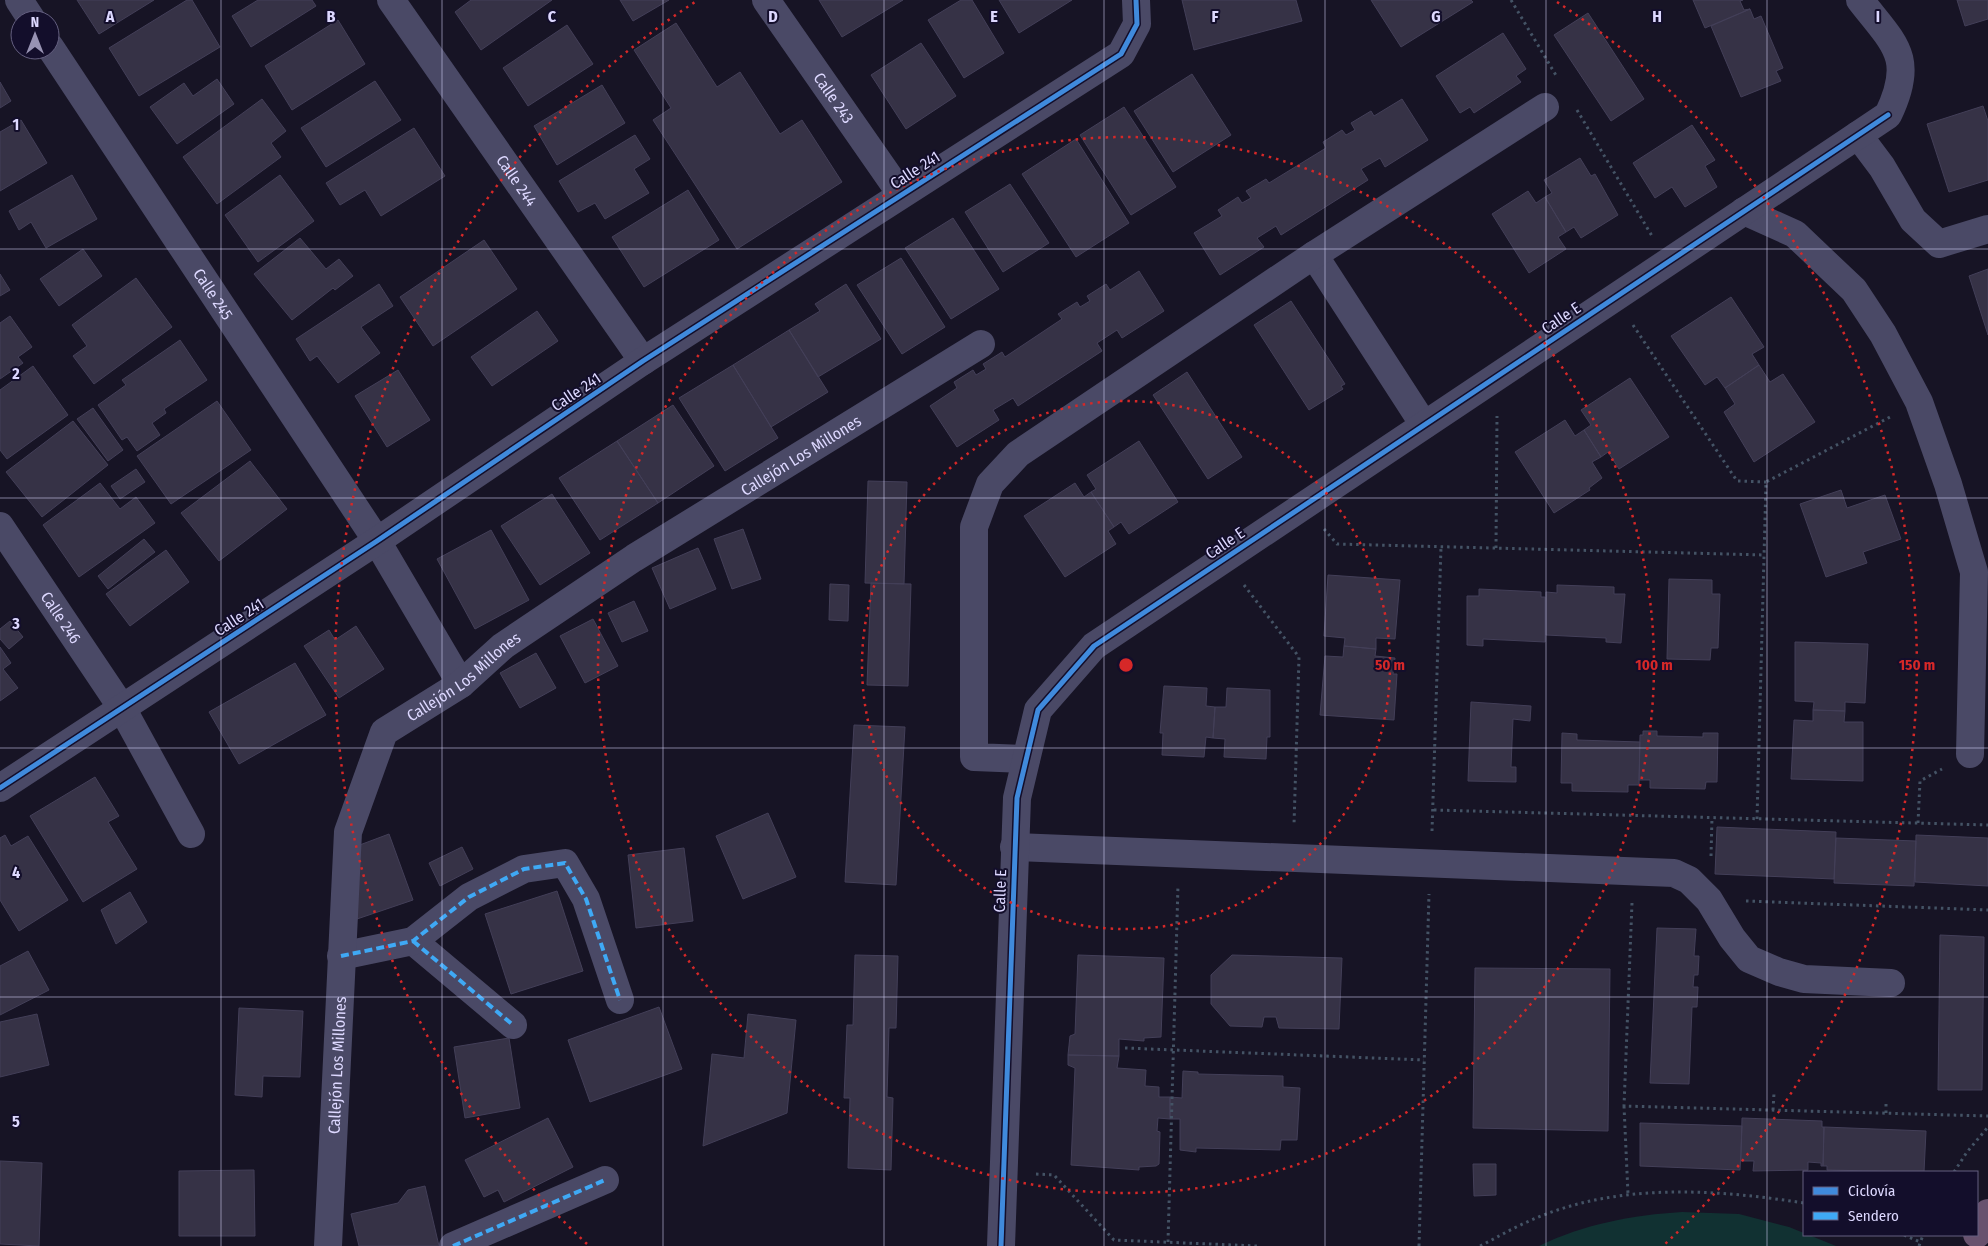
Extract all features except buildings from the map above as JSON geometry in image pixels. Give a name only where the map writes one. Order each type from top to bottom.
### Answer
[{"type":"highway","points":[[1978,1232],[1988,1213]]},
{"type":"street","name":"Calle 244","points":[[391,0],[643,361]]},
{"type":"street","name":"Calle 243","points":[[766,0],[901,194]]},
{"type":"street","name":"Calle 241","points":[[0,788],[377,541],[643,361],[1121,54],[1137,24],[1136,0]]},
{"type":"street","name":"Calle E","points":[[1001,1246],[1017,798],[1038,710],[1094,646],[1888,115],[1900,92],[1901,69],[1898,48],[1860,0]]},
{"type":"street","name":"Calle 245","points":[[59,60],[377,541],[461,684]]},
{"type":"street","points":[[1026,759],[974,757],[974,527],[990,484],[1018,454],[1314,255],[1544,107]]},
{"type":"street","points":[[1858,135],[1882,168],[1913,220],[1939,244],[1988,229]]},
{"type":"street","points":[[1744,211],[1795,234],[1854,290],[1883,334],[1919,402],[1948,484],[1974,572],[1970,754]]},
{"type":"street","points":[[1314,255],[1424,425]]},
{"type":"street","name":"Callejón Los Millones","points":[[328,1246],[348,832],[384,732],[461,684],[502,646],[634,558],[982,344]]},
{"type":"street","name":"Calle 246","points":[[0,526],[122,708],[191,834]]},
{"type":"street","points":[[1014,847],[1674,873],[1690,880],[1709,900],[1732,938],[1749,959],[1779,972],[1804,979],[1891,983]]},
{"type":"street","points":[[341,956],[413,941],[469,898],[524,869],[565,863],[586,899],[620,1000]]},
{"type":"street","points":[[413,941],[513,1025]]},
{"type":"street","points":[[453,1246],[605,1180]]},
{"type":"path","points":[[1511,0],[1561,84]]},
{"type":"path","points":[[1576,109],[1668,262]]},
{"type":"path","points":[[1615,298],[1737,481],[1766,482],[1919,402]]},
{"type":"path","points":[[1484,385],[1497,408],[1496,548]]},
{"type":"path","points":[[1757,819],[1766,482]]},
{"type":"path","points":[[1302,506],[1337,544],[1764,555]]},
{"type":"path","points":[[1224,558],[1299,657],[1293,858]]},
{"type":"path","points":[[1918,823],[1920,781],[1970,754]]},
{"type":"path","points":[[1434,810],[1988,825]]},
{"type":"path","points":[[1712,818],[1709,900],[1988,910]]},
{"type":"path","points":[[1168,1242],[1179,853]]},
{"type":"path","points":[[1628,1194],[1624,1106],[1634,872]]},
{"type":"path","points":[[1125,1048],[1424,1060]]},
{"type":"path","points":[[1772,1110],[1774,1092]]},
{"type":"path","points":[[1886,1102],[1886,1113]]},
{"type":"path","points":[[1624,1106],[1988,1116]]},
{"type":"path","points":[[1955,1171],[1966,1152],[1988,1127]]},
{"type":"path","points":[[1003,1173],[1054,1175],[1114,1240],[1257,1246]]},
{"type":"path","points":[[1480,1246],[1528,1221],[1578,1204],[1628,1194],[1687,1192],[1744,1194],[1803,1203]]},
{"type":"path","points":[[1906,1236],[1920,1244]]},
{"type":"green space","points":[[1682,1212],[1739,1214],[1789,1227],[1803,1233],[1803,1236],[1811,1236],[1836,1246],[1539,1246],[1591,1226],[1645,1215]]},
{"type":"marked path","points":[[341,956],[413,941],[469,897],[524,869],[565,863],[586,899],[620,1000]]},
{"type":"marked path","points":[[413,941],[513,1025]]},
{"type":"marked path","points":[[453,1246],[605,1180]]},
{"type":"cycle path","points":[[0,788],[377,541],[643,361],[1121,54],[1137,24],[1136,0]]},
{"type":"cycle path","points":[[1001,1246],[1017,798],[1038,710],[1094,646],[1888,115]]}]
